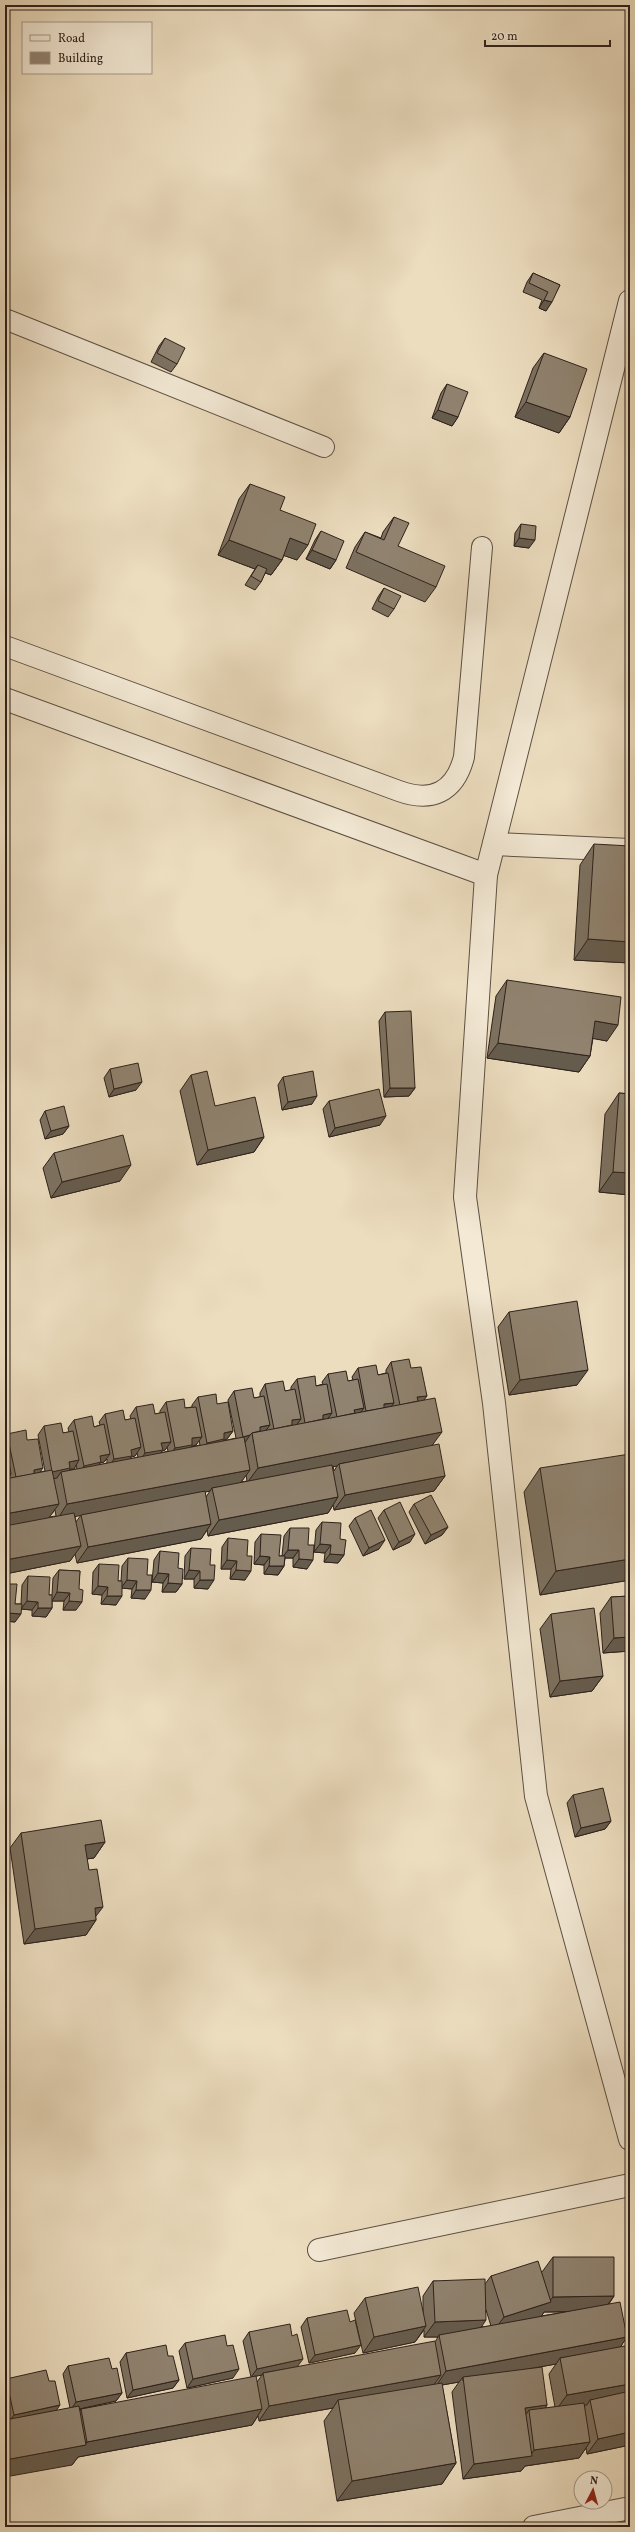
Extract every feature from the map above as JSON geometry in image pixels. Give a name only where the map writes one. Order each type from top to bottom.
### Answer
[{"type":"street","points":[[630,302],[486,876],[465,1197],[494,1403],[536,1796],[630,2139]]},
{"type":"street","points":[[5,699],[486,876]]},
{"type":"street","points":[[494,844],[630,850]]},
{"type":"street","points":[[320,2250],[630,2185]]},
{"type":"street","points":[[534,2527],[630,2508]]},
{"type":"lane","points":[[5,319],[324,447]]},
{"type":"lane","points":[[5,646],[399,792],[413,796],[428,796],[442,791],[453,782],[460,771],[464,757],[482,547]]},
{"type":"building","points":[[533,273],[560,285],[552,302],[544,300],[548,292],[529,283]]},
{"type":"building","points":[[165,338],[185,348],[177,364],[157,353]]},
{"type":"building","points":[[544,353],[587,369],[570,417],[526,402]]},
{"type":"building","points":[[447,384],[468,392],[458,417],[438,410]]},
{"type":"building","points":[[250,484],[285,497],[280,510],[316,524],[308,545],[290,538],[282,560],[229,540]]},
{"type":"building","points":[[394,517],[409,523],[398,546],[445,566],[436,587],[356,552],[365,532],[384,540]]},
{"type":"building","points":[[521,524],[536,526],[535,540],[519,538]]},
{"type":"building","points":[[321,531],[344,541],[336,560],[312,550]]},
{"type":"building","points":[[258,565],[267,569],[261,582],[251,576]]},
{"type":"building","points":[[384,588],[401,596],[394,609],[378,601]]},
{"type":"building","points":[[594,844],[630,846],[630,942],[588,939]]},
{"type":"building","points":[[507,980],[621,997],[618,1025],[595,1021],[590,1056],[498,1043]]},
{"type":"building","points":[[411,1011],[415,1088],[390,1088],[385,1012]]},
{"type":"building","points":[[138,1063],[142,1082],[114,1089],[110,1069]]},
{"type":"building","points":[[207,1071],[215,1106],[255,1097],[264,1137],[208,1150],[191,1075]]},
{"type":"building","points":[[313,1071],[317,1096],[288,1102],[283,1077]]},
{"type":"building","points":[[379,1089],[386,1116],[335,1128],[329,1101]]},
{"type":"building","points":[[619,1093],[630,1094],[630,1173],[613,1172]]},
{"type":"building","points":[[64,1106],[69,1126],[51,1131],[45,1111]]},
{"type":"building","points":[[123,1135],[131,1165],[62,1182],[54,1153]]},
{"type":"building","points":[[577,1301],[588,1370],[520,1380],[509,1312]]},
{"type":"building","points":[[409,1359],[411,1368],[421,1367],[427,1396],[417,1397],[418,1401],[400,1405],[391,1362]]},
{"type":"building","points":[[376,1365],[378,1375],[388,1373],[394,1403],[384,1404],[384,1408],[366,1411],[358,1368]]},
{"type":"building","points":[[346,1371],[348,1381],[358,1379],[364,1408],[354,1410],[355,1413],[337,1417],[328,1374]]},
{"type":"building","points":[[315,1376],[316,1386],[327,1384],[332,1413],[323,1415],[323,1419],[305,1423],[297,1379]]},
{"type":"building","points":[[283,1381],[285,1391],[295,1389],[301,1419],[292,1420],[292,1425],[274,1429],[265,1384]]},
{"type":"building","points":[[252,1388],[254,1398],[264,1396],[270,1425],[260,1427],[260,1431],[243,1437],[234,1391]]},
{"type":"building","points":[[216,1394],[217,1404],[228,1402],[233,1431],[224,1433],[224,1439],[207,1443],[198,1397]]},
{"type":"building","points":[[435,1398],[442,1432],[258,1468],[252,1433]]},
{"type":"building","points":[[184,1399],[185,1408],[196,1407],[202,1437],[192,1438],[192,1445],[175,1448],[166,1402]]},
{"type":"building","points":[[153,1404],[155,1414],[165,1412],[171,1442],[161,1443],[163,1450],[145,1453],[136,1407]]},
{"type":"building","points":[[123,1410],[125,1420],[135,1418],[141,1447],[131,1450],[132,1456],[114,1459],[105,1414]]},
{"type":"building","points":[[92,1416],[94,1427],[104,1424],[110,1454],[100,1456],[101,1462],[84,1466],[74,1420]]},
{"type":"building","points":[[61,1423],[63,1433],[73,1431],[79,1460],[69,1462],[70,1468],[52,1472],[44,1426]]},
{"type":"building","points":[[26,1430],[27,1440],[38,1439],[43,1468],[34,1470],[34,1474],[16,1477],[7,1434]]},
{"type":"building","points":[[244,1437],[250,1470],[67,1504],[61,1472]]},
{"type":"building","points":[[439,1444],[445,1476],[345,1495],[339,1464]]},
{"type":"building","points":[[5,1445],[11,1474],[5,1475]]},
{"type":"building","points":[[630,1454],[630,1559],[556,1571],[540,1468]]},
{"type":"building","points":[[332,1465],[338,1497],[219,1520],[212,1488]]},
{"type":"building","points":[[52,1470],[59,1504],[5,1514],[5,1479]]},
{"type":"building","points":[[205,1491],[211,1524],[88,1547],[81,1515]]},
{"type":"building","points":[[431,1495],[448,1527],[431,1535],[414,1504]]},
{"type":"building","points":[[400,1502],[415,1534],[399,1542],[384,1510]]},
{"type":"building","points":[[371,1510],[385,1540],[369,1548],[355,1518]]},
{"type":"building","points":[[74,1513],[81,1546],[5,1560],[5,1526]]},
{"type":"building","points":[[322,1522],[341,1523],[340,1539],[346,1540],[344,1555],[330,1554],[331,1545],[320,1544]]},
{"type":"building","points":[[290,1528],[309,1528],[308,1545],[314,1545],[313,1560],[299,1559],[299,1550],[288,1550]]},
{"type":"building","points":[[261,1534],[281,1535],[279,1556],[285,1556],[284,1566],[269,1566],[270,1557],[260,1556]]},
{"type":"building","points":[[228,1538],[248,1540],[247,1556],[252,1556],[251,1571],[236,1570],[237,1561],[227,1560]]},
{"type":"building","points":[[191,1548],[211,1549],[210,1565],[215,1565],[214,1580],[200,1580],[200,1571],[189,1570]]},
{"type":"building","points":[[160,1551],[179,1553],[178,1568],[183,1569],[182,1584],[168,1583],[169,1574],[158,1573]]},
{"type":"building","points":[[128,1558],[148,1559],[147,1575],[152,1575],[151,1590],[136,1590],[137,1581],[127,1580]]},
{"type":"building","points":[[99,1564],[119,1565],[118,1581],[122,1581],[122,1596],[107,1596],[108,1587],[98,1586]]},
{"type":"building","points":[[59,1570],[80,1571],[79,1589],[83,1590],[82,1602],[69,1601],[70,1593],[57,1592]]},
{"type":"building","points":[[28,1576],[50,1577],[49,1595],[52,1595],[52,1608],[38,1608],[38,1602],[27,1601]]},
{"type":"building","points":[[5,1584],[17,1584],[15,1604],[22,1604],[21,1614],[8,1613],[8,1607],[5,1607]]},
{"type":"building","points":[[630,1596],[630,1637],[614,1638],[611,1597]]},
{"type":"building","points":[[594,1608],[603,1676],[560,1681],[551,1614]]},
{"type":"building","points":[[603,1788],[611,1821],[581,1828],[573,1795]]},
{"type":"building","points":[[5,1796],[9,1813],[5,1813]]},
{"type":"building","points":[[101,1820],[105,1842],[85,1845],[89,1870],[97,1869],[103,1907],[95,1908],[96,1920],[35,1929],[21,1833]]},
{"type":"building","points":[[553,2257],[614,2257],[614,2296],[553,2297]]},
{"type":"building","points":[[538,2261],[551,2302],[504,2317],[491,2276]]},
{"type":"building","points":[[485,2279],[486,2320],[435,2322],[433,2281]]},
{"type":"building","points":[[418,2287],[426,2326],[374,2337],[365,2298]]},
{"type":"building","points":[[620,2302],[627,2337],[446,2371],[439,2335]]},
{"type":"building","points":[[347,2310],[350,2322],[355,2320],[361,2345],[315,2355],[307,2318]]},
{"type":"building","points":[[290,2324],[292,2336],[297,2334],[303,2359],[257,2369],[249,2332]]},
{"type":"building","points":[[225,2335],[227,2346],[233,2345],[239,2369],[193,2379],[185,2343]]},
{"type":"building","points":[[435,2341],[441,2375],[269,2406],[263,2373]]},
{"type":"building","points":[[166,2345],[168,2356],[173,2356],[179,2380],[133,2390],[126,2353]]},
{"type":"building","points":[[630,2345],[630,2384],[567,2395],[560,2358]]},
{"type":"building","points":[[109,2358],[112,2369],[117,2368],[122,2393],[76,2402],[68,2366]]},
{"type":"building","points":[[542,2367],[547,2405],[525,2408],[532,2456],[474,2464],[463,2377]]},
{"type":"building","points":[[46,2370],[49,2381],[55,2381],[60,2405],[14,2415],[6,2379]]},
{"type":"building","points":[[256,2376],[262,2409],[87,2442],[81,2409]]},
{"type":"building","points":[[442,2383],[456,2463],[352,2481],[338,2400]]},
{"type":"building","points":[[630,2391],[630,2432],[598,2439],[590,2400]]},
{"type":"building","points":[[584,2403],[590,2442],[534,2450],[529,2410]]},
{"type":"building","points":[[79,2406],[86,2445],[5,2460],[5,2420]]}]
